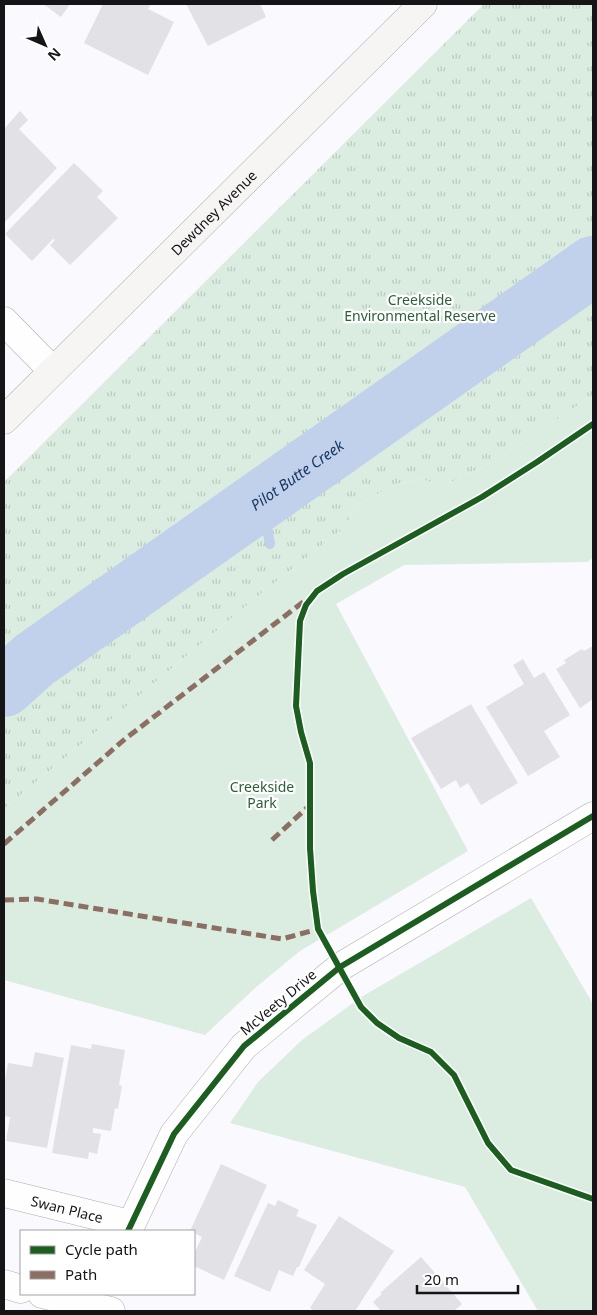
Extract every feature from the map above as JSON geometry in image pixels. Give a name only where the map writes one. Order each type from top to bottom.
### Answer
[{"type":"street","name":"Dewdney Avenue","points":[[4,420],[423,4]]},
{"type":"street","points":[[4,321],[53,371]]},
{"type":"street","name":"McVeety Drive","points":[[129,1228],[174,1134],[244,1046],[340,967],[593,816]]},
{"type":"street","name":"Swan Place","points":[[4,1193],[129,1228]]},
{"type":"street","points":[[4,1284],[20,1289]]},
{"type":"street","points":[[47,1295],[107,1306]]},
{"type":"green space","name":"Creekside Environmental Reserve","points":[[484,4],[593,4],[593,395],[499,459],[443,486],[421,479],[397,484],[357,505],[344,528],[257,597],[4,809],[4,482]]},
{"type":"green space","name":"Creekside Park","points":[[593,395],[593,558],[587,562],[404,565],[336,604],[468,851],[300,951],[255,988],[205,1035],[4,980],[4,809],[257,597],[344,528],[357,505],[397,484],[421,479],[443,486],[499,459]]},
{"type":"green space","points":[[531,898],[593,1004],[593,1311],[538,1311],[465,1187],[230,1123],[258,1082],[302,1040],[363,996]]},
{"type":"building","points":[[43,4],[70,4],[61,17]]},
{"type":"building","points":[[103,4],[151,4],[148,9],[174,22],[148,75],[84,43]]},
{"type":"building","points":[[186,4],[260,4],[266,17],[208,46]]},
{"type":"building","points":[[20,111],[28,120],[19,129],[57,168],[4,223],[4,129]]},
{"type":"building","points":[[74,163],[103,191],[97,197],[118,218],[70,265],[50,245],[55,240],[53,239],[32,261],[5,234]]},
{"type":"building","points":[[593,646],[593,699],[580,708],[556,669],[566,663],[564,660],[582,649],[584,651]]},
{"type":"building","points":[[523,659],[534,678],[544,672],[570,715],[544,731],[560,757],[528,776],[486,707],[524,684],[513,665]]},
{"type":"building","points":[[471,704],[518,783],[481,805],[468,783],[460,788],[456,780],[441,789],[411,738]]},
{"type":"building","points":[[92,1044],[125,1050],[119,1085],[122,1086],[118,1109],[115,1108],[111,1131],[93,1128],[93,1133],[101,1134],[97,1154],[89,1152],[88,1159],[52,1153],[71,1045],[91,1049]]},
{"type":"building","points":[[35,1052],[64,1058],[47,1148],[6,1141],[10,1117],[4,1116],[4,1086],[8,1063],[32,1067]]},
{"type":"building","points":[[221,1164],[267,1185],[224,1280],[195,1266],[195,1252],[202,1237],[195,1234],[195,1230],[190,1230]]},
{"type":"building","points":[[278,1200],[299,1210],[296,1216],[317,1225],[299,1267],[297,1267],[293,1276],[279,1270],[270,1292],[234,1276],[268,1203],[275,1206]]},
{"type":"building","points":[[339,1216],[394,1251],[355,1311],[314,1311],[310,1308],[325,1284],[304,1270]]},
{"type":"building","points":[[421,1257],[462,1304],[454,1311],[381,1311],[373,1302],[382,1294],[380,1293]]},
{"type":"waterway","name":"Pilot Butte Creek","points":[[4,687],[34,660],[593,266]]},
{"type":"waterway","points":[[270,544],[266,523],[272,501],[283,485]]},
{"type":"marked path","points":[[4,844],[125,739],[307,599]]},
{"type":"marked path","points":[[272,840],[311,804]]},
{"type":"marked path","points":[[4,900],[37,899],[282,939],[318,929]]},
{"type":"cycle path","points":[[593,424],[482,497],[343,574],[317,591],[306,605],[300,621],[296,706],[310,763],[310,848],[318,929],[361,1007],[377,1023],[399,1038],[431,1052],[454,1075],[488,1143],[511,1170],[593,1199]]},
{"type":"cycle path","points":[[128,1230],[174,1134],[244,1046],[340,967],[593,816]]}]
